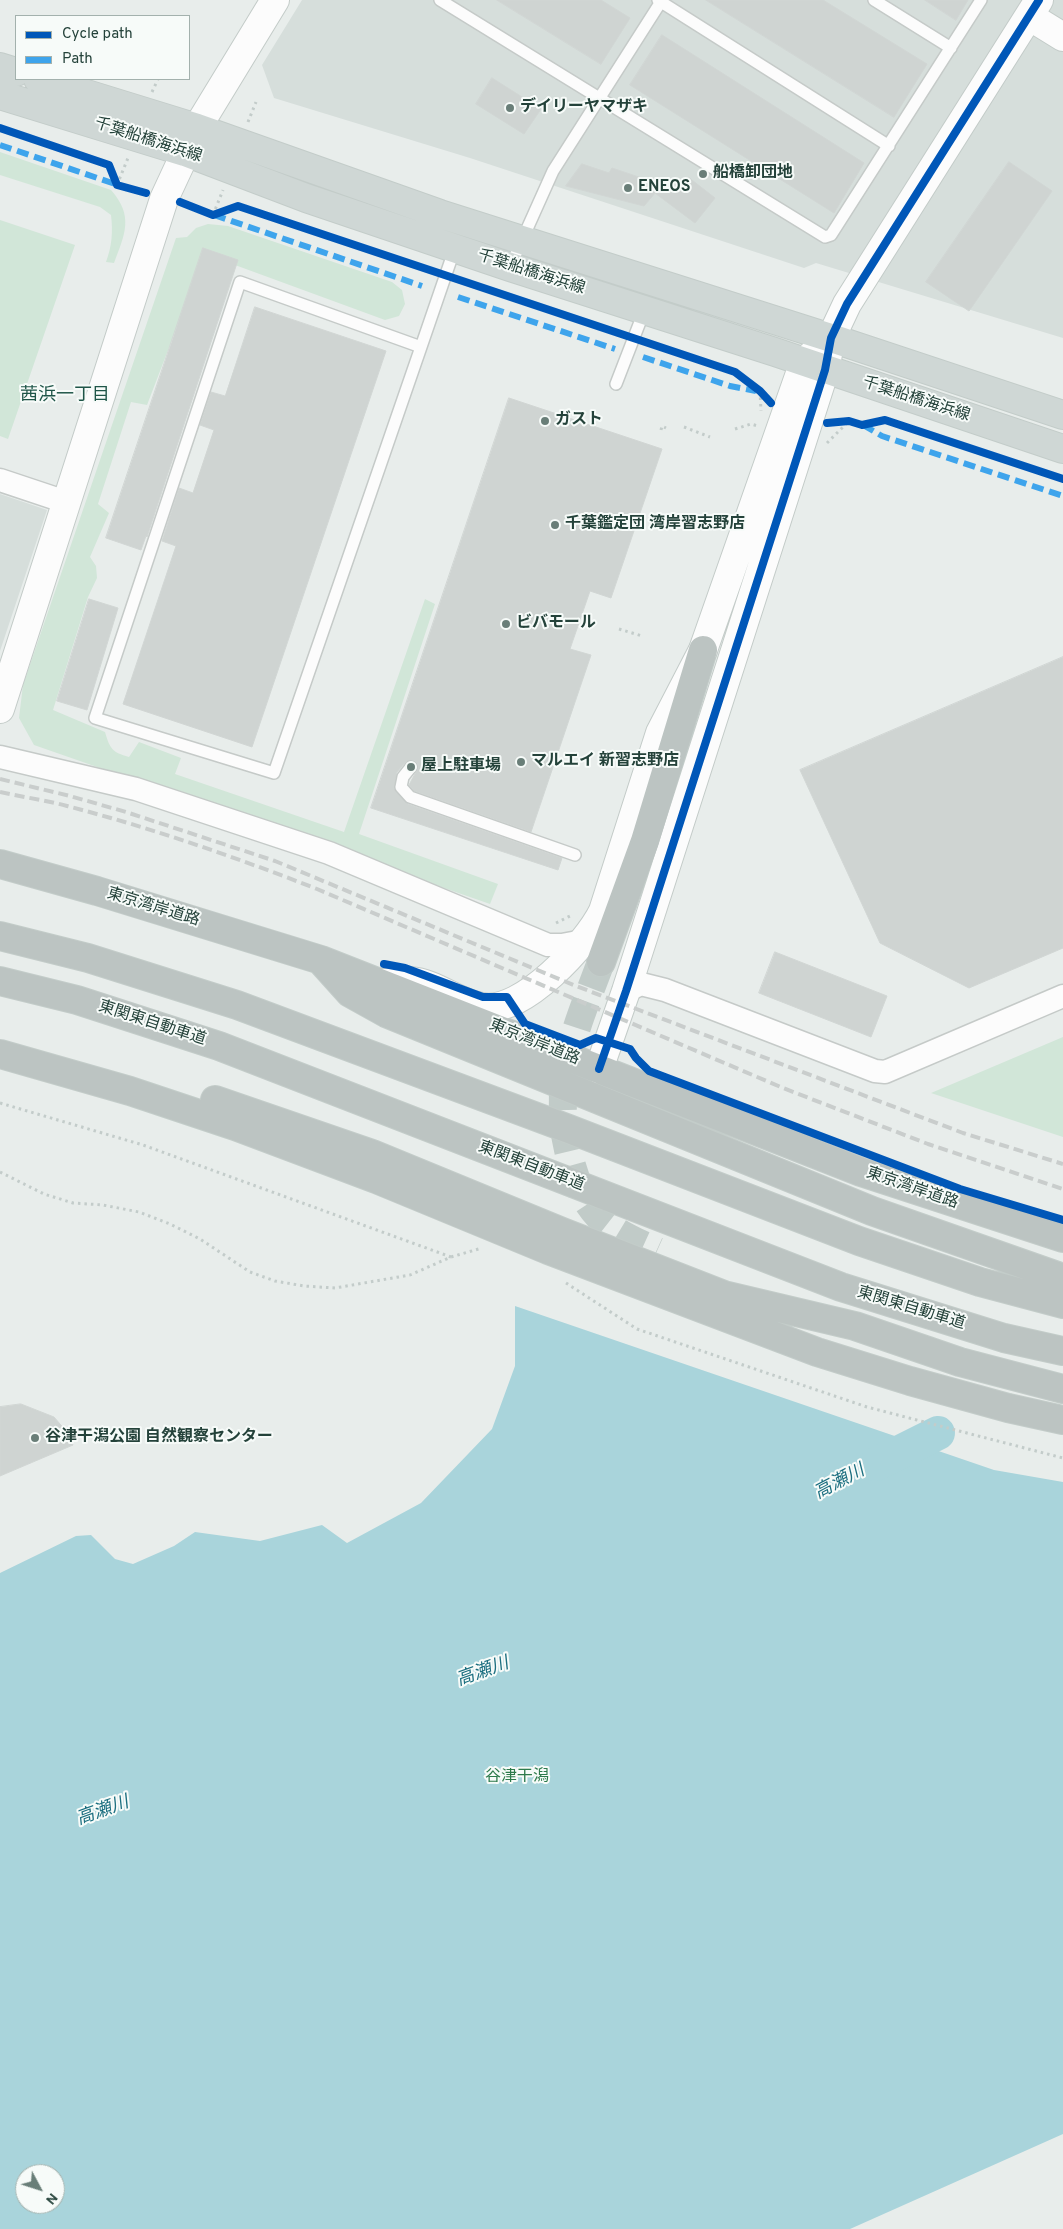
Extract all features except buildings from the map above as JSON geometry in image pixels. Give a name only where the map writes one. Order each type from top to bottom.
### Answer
[{"type":"highway","points":[[601,962],[645,841],[703,650]]},
{"type":"highway","name":"東京湾岸道路","points":[[0,864],[321,960],[861,1172],[1063,1238]]},
{"type":"highway","points":[[0,936],[88,958],[237,1005],[569,1129],[859,1241],[980,1282],[1063,1304]]},
{"type":"highway","points":[[321,960],[350,993],[386,1013],[872,1211],[1063,1278]]},
{"type":"highway","name":"東関東自動車道","points":[[0,981],[77,1000],[219,1046],[841,1287],[1004,1338],[1063,1351]]},
{"type":"highway","points":[[0,1048],[187,1091],[271,1118],[372,1154],[651,1268],[724,1295],[855,1326]]},
{"type":"highway","points":[[0,1054],[130,1091],[235,1126],[376,1179],[548,1250],[817,1352],[910,1381],[1008,1408],[1063,1420]]},
{"type":"highway","points":[[599,1069],[599,1083],[603,1093],[613,1101],[645,1118]]},
{"type":"highway","points":[[657,1251],[729,1281],[960,1362],[1063,1389]]},
{"type":"main road","points":[[0,67],[15,72]]},
{"type":"main road","name":"千葉船橋海浜線","points":[[41,80],[197,128],[440,214],[1063,414]]},
{"type":"main road","name":"千葉船橋海浜線","points":[[0,95],[185,152],[306,198],[1063,449]]},
{"type":"street","points":[[0,709],[164,199],[197,128],[275,0]]},
{"type":"street","points":[[383,983],[410,981],[482,1008],[498,1008],[545,981],[596,925],[603,911],[660,733],[703,650],[815,366],[847,304],[1034,8],[1063,37]]},
{"type":"street","points":[[599,1069],[626,991],[815,366]]},
{"type":"street","points":[[0,480],[66,502]]},
{"type":"street","points":[[0,757],[136,789],[310,847],[548,944],[562,945],[583,941]]},
{"type":"street","points":[[503,926],[536,947],[544,964],[545,981]]},
{"type":"street","points":[[639,946],[642,968],[646,975],[665,990]]},
{"type":"street","points":[[626,991],[641,984],[665,990],[875,1072],[895,1070],[1063,996]]},
{"type":"lane","points":[[440,0],[599,100],[825,237],[831,235],[981,0]]},
{"type":"lane","points":[[874,0],[951,48]]},
{"type":"lane","points":[[510,267],[553,171],[660,1],[889,146]]},
{"type":"lane","points":[[421,347],[240,282],[95,718],[274,774],[421,347],[454,248]]},
{"type":"lane","points":[[616,384],[645,309]]},
{"type":"lane","points":[[411,768],[403,777],[401,787],[410,797],[575,855]]},
{"type":"path","points":[[246,126],[256,102]]},
{"type":"path","points":[[117,185],[128,157]]},
{"type":"path","points":[[112,172],[117,185]]},
{"type":"path","points":[[213,215],[224,189]]},
{"type":"path","points":[[213,215],[221,212]]},
{"type":"path","points":[[735,429],[751,424],[759,426]]},
{"type":"path","points":[[661,430],[662,426],[666,428]]},
{"type":"path","points":[[684,427],[710,436]]},
{"type":"path","points":[[619,629],[642,636]]},
{"type":"path","points":[[0,1103],[143,1145],[452,1257]]},
{"type":"path","points":[[0,1172],[44,1194],[66,1201],[103,1204],[139,1212],[170,1224],[200,1239],[250,1272],[275,1281],[304,1286],[334,1288],[410,1275],[452,1257],[490,1245]]},
{"type":"path","points":[[563,1281],[637,1329],[867,1407],[1063,1458]]},
{"type":"shaded area","name":"船橋卸団地","points":[[302,0],[1063,0],[1063,338],[816,263],[804,268],[470,158],[274,98],[262,65]]},
{"type":"shaded area","points":[[0,494],[47,510],[0,651]]},
{"type":"green space","points":[[0,152],[111,190],[123,208],[125,217],[124,234],[114,263],[106,262],[110,250],[111,215],[100,207],[0,175]]},
{"type":"green space","points":[[0,220],[75,245],[8,439],[0,436]]},
{"type":"green space","points":[[208,224],[228,226],[392,282],[402,290],[405,304],[399,316],[385,320],[205,254],[147,405],[131,402],[98,504],[109,513],[90,557],[96,566],[97,578],[88,597],[53,710],[105,732],[112,749],[119,753],[129,757],[139,742],[181,758],[175,774],[344,832],[425,599],[435,604],[359,834],[498,884],[490,904],[34,745],[19,718],[23,685],[176,238],[187,237],[196,228]]},
{"type":"green space","points":[[1063,1037],[1063,1137],[931,1093]]},
{"type":"water","name":"谷津干潟","points":[[515,1306],[994,1470],[1063,1482],[1063,2134],[850,2229],[0,2229],[0,1573],[76,1536],[91,1535],[115,1559],[133,1564],[174,1546],[195,1532],[260,1541],[322,1525],[347,1543],[421,1503],[492,1429],[515,1366]]},
{"type":"waterway","name":"高瀬川","points":[[876,1464],[938,1433]]},
{"type":"tunnel","points":[[601,962],[574,1035],[564,1081],[563,1106],[570,1158],[584,1196],[598,1216],[618,1232],[657,1251]]},
{"type":"railway","points":[[0,779],[126,812],[275,861],[576,986],[963,1133],[1063,1164]]},
{"type":"railway","points":[[0,792],[59,804],[130,824],[224,854],[286,877],[783,1088],[928,1144],[1063,1189]]},
{"type":"marked path","points":[[0,145],[118,185]]},
{"type":"marked path","points":[[214,215],[422,286]]},
{"type":"marked path","points":[[458,297],[615,349]]},
{"type":"marked path","points":[[643,357],[730,386],[756,391]]},
{"type":"marked path","points":[[863,425],[882,436],[1063,496]]},
{"type":"cycle path","points":[[599,1069],[626,991],[825,370],[831,338],[847,304],[1039,0]]},
{"type":"cycle path","points":[[0,128],[109,165],[117,185],[146,193]]},
{"type":"cycle path","points":[[180,202],[213,215],[238,206],[735,372],[760,391],[771,403]]},
{"type":"cycle path","points":[[827,423],[849,421],[862,425],[885,420],[1063,479]]},
{"type":"cycle path","points":[[384,964],[405,968],[483,997],[507,997],[525,1024],[580,1045],[596,1038],[630,1049],[649,1071],[960,1189],[1063,1220]]},
{"type":"place","name":"デイリーヤマザキ","points":[[510,108]]},
{"type":"place","name":"船橋卸団地","points":[[703,174]]},
{"type":"place","name":"ENEOS","points":[[628,188]]},
{"type":"place","name":"ガスト","points":[[545,421]]},
{"type":"place","name":"千葉鑑定団 湾岸習志野店","points":[[555,525]]},
{"type":"place","name":"ビバモール","points":[[506,624]]},
{"type":"place","name":"マルエイ 新習志野店","points":[[521,762]]},
{"type":"place","name":"屋上駐車場","points":[[411,767]]},
{"type":"place","name":"谷津干潟公園 自然観察センター","points":[[35,1438]]},
{"type":"district","name":"茜浜一丁目","points":[[65,396]]}]
